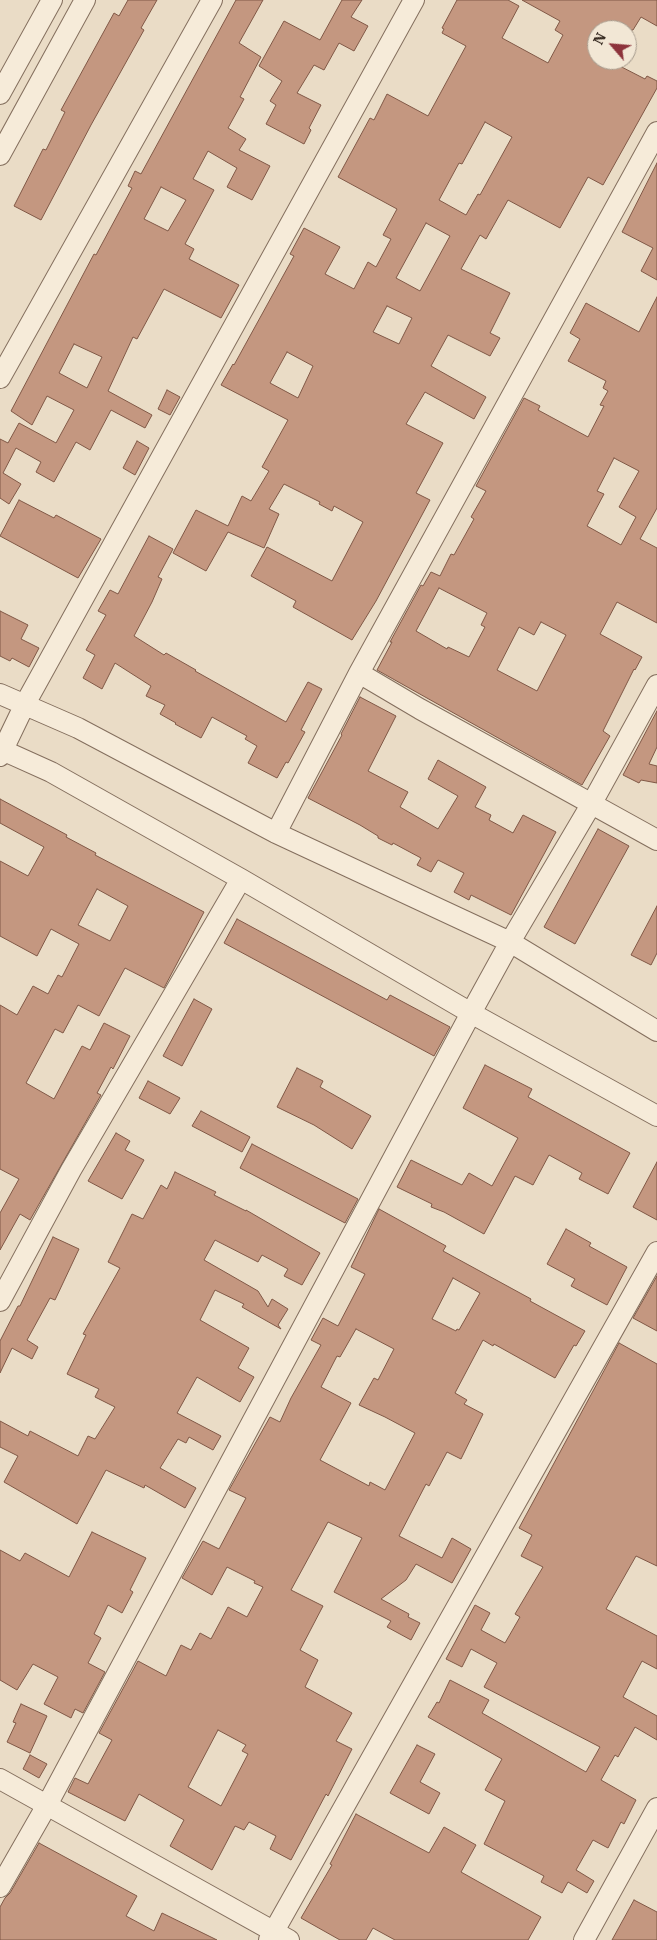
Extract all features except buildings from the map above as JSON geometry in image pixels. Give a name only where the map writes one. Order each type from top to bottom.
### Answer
[{"type":"street","points":[[0,94],[7,65],[52,0]]},
{"type":"street","points":[[0,155],[85,0]]},
{"type":"street","points":[[0,378],[212,0]]},
{"type":"street","points":[[414,0],[25,704],[1,752],[51,772],[241,879],[470,1013],[657,1116]]},
{"type":"street","points":[[276,833],[360,673],[657,132]]},
{"type":"street","points":[[360,673],[420,710],[657,840]]},
{"type":"street","points":[[0,1887],[47,1805],[470,1013],[592,803],[657,685]]},
{"type":"street","points":[[0,694],[78,728],[276,833],[510,942],[657,1030]]},
{"type":"street","points":[[0,1301],[71,1170],[241,879]]},
{"type":"street","points":[[0,1779],[277,1937],[657,1252]]},
{"type":"street","points":[[584,1940],[657,1808]]}]
